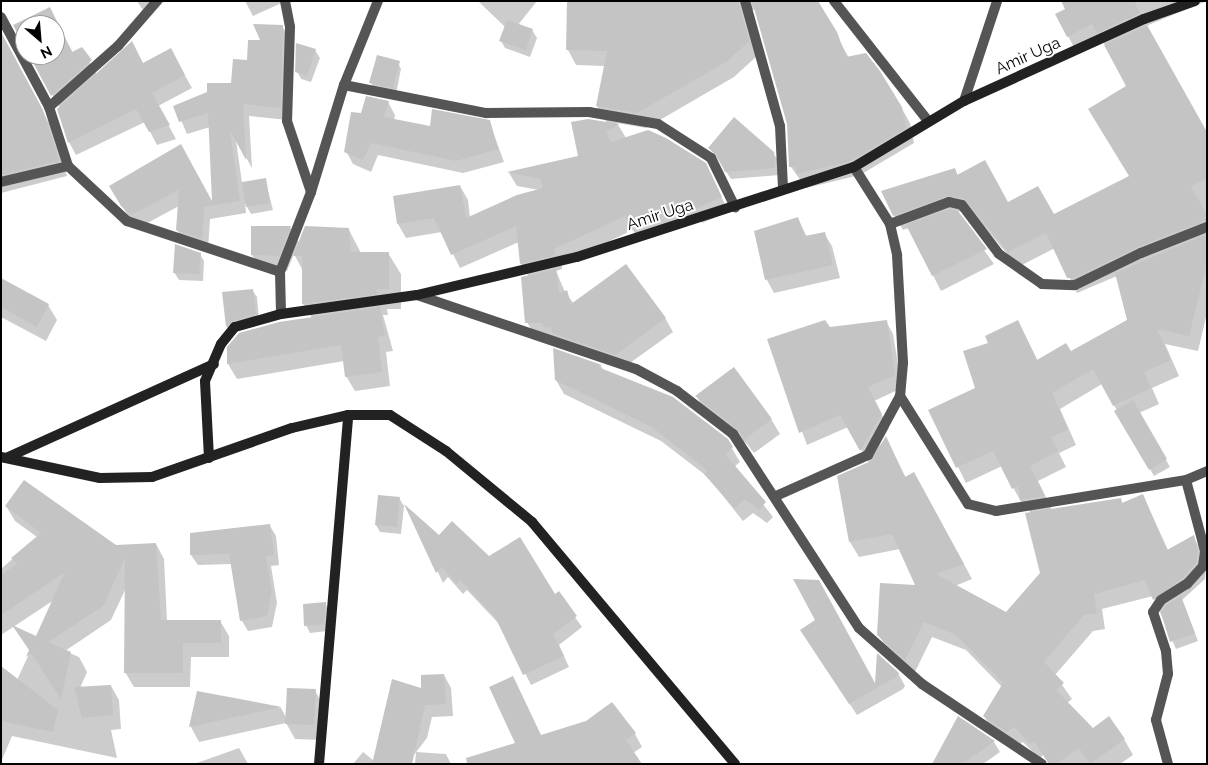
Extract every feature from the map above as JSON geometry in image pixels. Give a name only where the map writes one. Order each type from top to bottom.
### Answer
[{"type":"street","points":[[49,107],[118,46],[157,1]]},
{"type":"street","points":[[285,1],[290,28],[287,122],[311,192]]},
{"type":"street","points":[[281,314],[280,272],[311,192],[344,85],[378,1]]},
{"type":"street","points":[[745,1],[780,126],[783,188]]},
{"type":"street","points":[[834,1],[928,121]]},
{"type":"street","points":[[964,101],[997,1]]},
{"type":"street","name":"Amir Uga","points":[[209,458],[205,381],[214,364],[221,344],[235,328],[281,314],[417,296],[577,257],[735,207],[783,188],[854,167],[964,101],[1144,19],[1195,1]]},
{"type":"street","points":[[1,17],[49,107],[68,166],[128,221],[280,272]]},
{"type":"street","points":[[344,85],[486,114],[589,112],[658,124],[711,158],[735,207]]},
{"type":"street","points":[[1,182],[68,166]]},
{"type":"street","points":[[776,496],[868,455],[900,396],[903,363],[897,255],[890,224],[854,167]]},
{"type":"street","points":[[890,224],[949,202],[962,204],[999,254],[1042,284],[1076,285],[1141,253],[1207,227]]},
{"type":"street","points":[[417,296],[636,369],[677,391],[733,434],[776,496],[859,628],[922,684],[1042,764]]},
{"type":"street","points":[[4,457],[214,364]]},
{"type":"street","points":[[900,396],[968,504],[996,511],[1186,480],[1207,471]]},
{"type":"street","points":[[4,457],[100,478],[152,477],[292,428],[348,415],[390,415],[446,451],[532,522],[734,764]]},
{"type":"street","points":[[319,764],[348,415]]},
{"type":"street","points":[[1168,764],[1156,720],[1168,674],[1166,651],[1153,612],[1161,600],[1187,584],[1202,566],[1204,551],[1186,480]]},
{"type":"building","points":[[567,1],[738,1],[751,47],[748,42],[726,62],[637,113],[596,106],[607,51],[566,50]]},
{"type":"building","points":[[752,1],[818,1],[837,32],[846,57],[866,53],[880,71],[902,107],[906,128],[851,161],[797,174],[795,167],[789,167],[787,124]]},
{"type":"building","points":[[1061,1],[1134,1],[1140,13],[1097,33],[1092,24],[1067,37],[1055,14],[1065,9]]},
{"type":"building","points":[[50,7],[54,15],[34,15]]},
{"type":"building","points":[[507,20],[533,29],[526,50],[499,41]]},
{"type":"building","points":[[253,24],[283,25],[281,108],[243,104],[246,160],[230,130],[240,201],[204,207],[202,239],[176,230],[179,190],[131,215],[121,206],[109,186],[181,144],[212,201],[208,113],[179,122],[173,106],[207,92],[207,83],[231,83],[233,59],[247,60],[248,40],[260,40]]},
{"type":"building","points":[[1147,25],[1207,132],[1207,178],[1191,187],[1207,214],[1207,220],[1138,247],[1074,278],[1067,278],[1046,233],[1008,252],[964,198],[947,196],[893,216],[881,191],[955,168],[957,175],[985,160],[1008,202],[1038,186],[1054,214],[1129,176],[1088,109],[1126,86],[1104,45]]},
{"type":"building","points":[[1,32],[15,58],[15,65],[19,65],[43,110],[59,161],[1,175]]},
{"type":"building","points":[[65,38],[72,52],[82,47],[92,60],[51,96],[34,65],[65,65]]},
{"type":"building","points":[[132,41],[143,63],[171,48],[185,75],[152,93],[170,125],[149,132],[136,109],[68,143],[57,109]]},
{"type":"building","points":[[296,43],[316,49],[307,76],[295,72]]},
{"type":"building","points":[[377,55],[400,61],[393,88],[369,83]]},
{"type":"building","points":[[366,96],[389,101],[384,117],[430,126],[432,109],[490,120],[498,149],[456,161],[371,143],[363,160],[344,152],[351,112],[361,113]]},
{"type":"building","points":[[734,117],[774,152],[775,168],[725,172],[717,155],[708,148]]},
{"type":"building","points":[[588,119],[619,124],[606,132],[611,142],[648,130],[666,138],[706,163],[722,197],[693,210],[689,201],[629,226],[625,216],[554,249],[555,255],[520,264],[516,226],[451,255],[434,218],[397,224],[393,196],[460,185],[466,218],[517,195],[543,188],[540,179],[507,172],[578,156],[571,122]]},
{"type":"building","points":[[266,178],[270,203],[246,207],[242,182]]},
{"type":"building","points":[[949,209],[958,211],[987,249],[932,276],[906,225]]},
{"type":"building","points":[[798,217],[805,236],[825,232],[833,265],[765,280],[754,231]]},
{"type":"building","points":[[251,226],[291,226],[279,256],[251,255]]},
{"type":"building","points":[[305,226],[349,228],[351,252],[389,252],[389,289],[376,289],[377,294],[302,304],[302,256],[293,256]]},
{"type":"building","points":[[1207,234],[1207,263],[1189,336],[1157,329],[1171,360],[1144,372],[1151,388],[1113,406],[1093,369],[1052,393],[1068,430],[1051,437],[1058,451],[1030,466],[1045,496],[1021,500],[1018,486],[1012,489],[993,451],[956,468],[928,410],[975,388],[963,351],[988,343],[985,336],[1018,320],[1037,360],[1066,343],[1071,351],[1127,320],[1115,273]]},
{"type":"building","points":[[175,244],[201,253],[199,274],[173,273]]},
{"type":"building","points":[[626,264],[666,318],[615,355],[552,333],[551,326],[544,328],[542,323],[525,323],[521,277],[556,269],[559,293],[567,290],[571,304]]},
{"type":"building","points":[[1,278],[49,304],[37,327],[1,307]]},
{"type":"building","points":[[253,289],[256,314],[233,321],[226,327],[222,292]]},
{"type":"building","points":[[380,307],[385,336],[378,337],[382,372],[345,377],[341,345],[227,364],[227,347],[239,333],[279,322]]},
{"type":"building","points":[[825,320],[830,327],[887,320],[895,375],[868,387],[882,414],[860,451],[840,415],[799,433],[767,339]]},
{"type":"building","points":[[553,348],[602,365],[598,367],[673,397],[728,439],[733,447],[725,454],[766,502],[759,510],[745,499],[734,508],[704,474],[708,471],[652,427],[555,380]]},
{"type":"building","points":[[734,367],[772,419],[745,439],[737,429],[695,396]]},
{"type":"building","points":[[1133,400],[1167,459],[1149,470],[1114,411]]},
{"type":"building","points":[[886,436],[905,477],[914,472],[964,564],[936,574],[1006,612],[1040,573],[1025,513],[1121,498],[1122,503],[1143,494],[1167,550],[1194,535],[1198,551],[1196,563],[1183,578],[1153,600],[1145,580],[1094,594],[1097,613],[1084,615],[1044,662],[1064,683],[1056,690],[1093,728],[1109,716],[1125,739],[1090,764],[1079,748],[1056,764],[1049,764],[1034,741],[1030,744],[1014,727],[1007,732],[983,716],[1003,683],[956,635],[924,622],[905,660],[877,635],[880,583],[915,585],[892,534],[849,542],[837,476],[871,461]]},
{"type":"building","points":[[24,480],[116,545],[156,543],[161,620],[221,620],[221,643],[183,643],[183,673],[124,673],[125,558],[103,606],[48,642],[71,652],[61,699],[31,653],[26,657],[29,650],[12,625],[36,636],[65,572],[1,615],[1,575],[17,564],[11,558],[41,533],[5,506]]},
{"type":"building","points":[[378,495],[400,497],[397,527],[375,525]]},
{"type":"building","points":[[404,504],[439,535],[452,521],[489,556],[520,537],[555,594],[559,591],[577,616],[553,634],[564,656],[523,675],[495,617],[460,580],[457,584],[442,567],[436,573]]},
{"type":"building","points":[[270,524],[274,555],[266,556],[272,591],[267,616],[240,621],[229,554],[190,555],[190,533]]},
{"type":"building","points":[[793,579],[819,580],[875,683],[877,653],[899,673],[896,677],[849,704],[800,630],[815,620]]},
{"type":"building","points":[[1181,596],[1195,633],[1170,642],[1161,613],[1166,605]]},
{"type":"building","points":[[326,602],[324,624],[304,626],[303,604]]},
{"type":"building","points":[[1,666],[58,710],[53,732],[1,721]]},
{"type":"building","points":[[444,674],[446,704],[425,705],[412,764],[372,764],[392,679],[421,688],[421,675]]},
{"type":"building","points":[[513,676],[541,735],[586,721],[612,702],[636,733],[626,740],[642,764],[467,764],[466,758],[515,743],[489,687]]},
{"type":"building","points":[[111,685],[113,715],[82,718],[74,687]]},
{"type":"building","points":[[287,688],[316,689],[314,725],[285,724]]},
{"type":"building","points":[[197,691],[282,707],[189,727]]},
{"type":"building","points":[[958,716],[995,741],[962,764],[932,764]]}]
